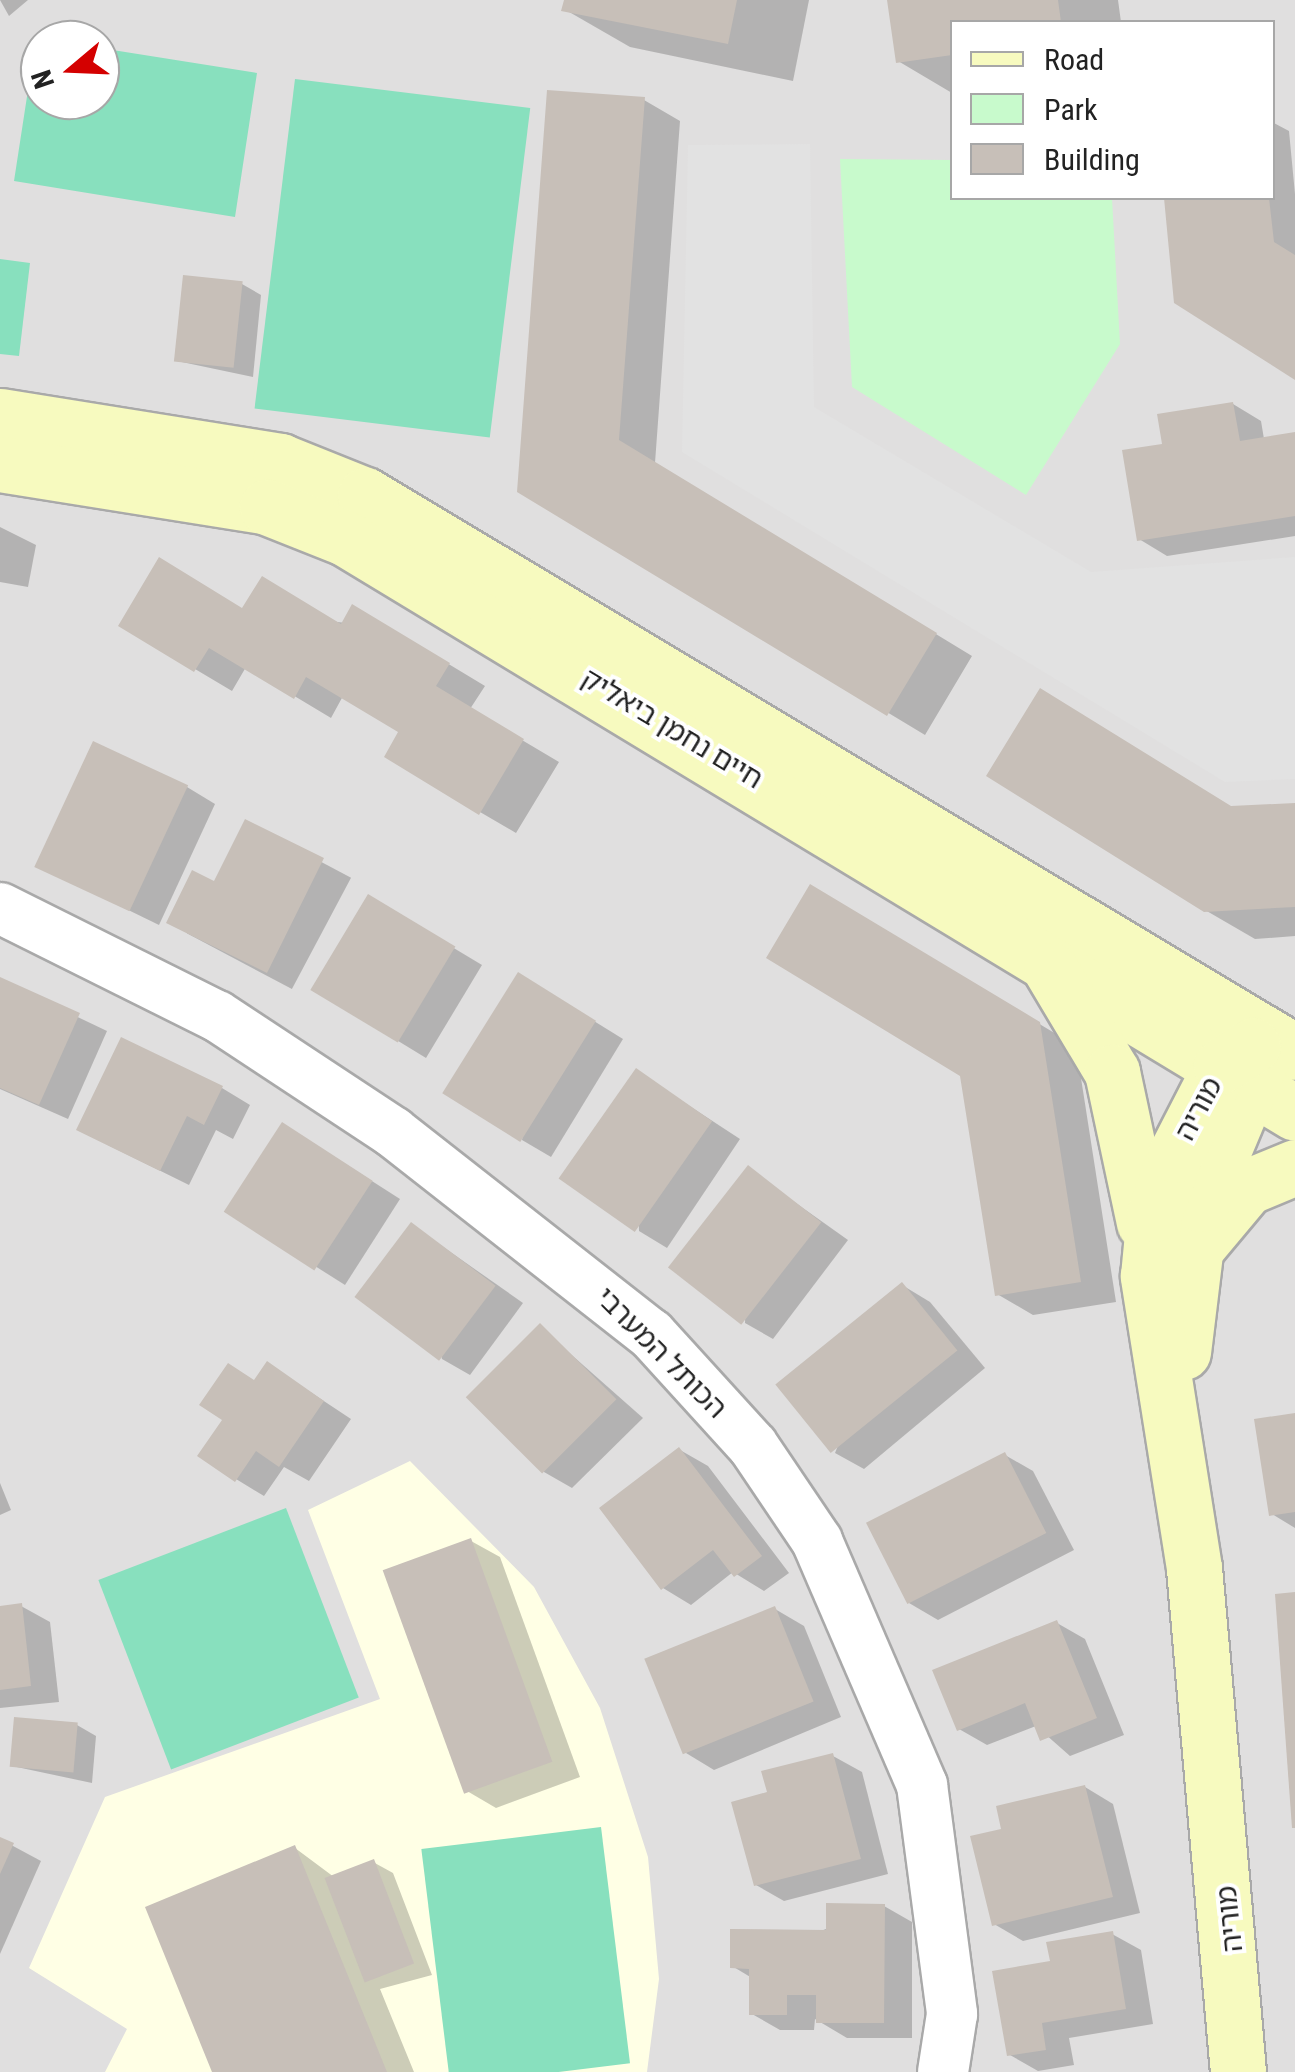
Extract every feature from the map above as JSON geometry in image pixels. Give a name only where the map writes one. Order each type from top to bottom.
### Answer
[{"type":"street","name":"חיים נחמן ביאליק","points":[[0,416],[280,461],[365,495],[1282,1044]]},
{"type":"street","name":"חיים נחמן ביאליק","points":[[0,464],[267,507],[345,538],[1037,952],[1257,1090]]},
{"type":"street","name":"הכותל המערבי","points":[[0,908],[217,1016],[393,1132],[651,1334],[753,1446],[817,1540],[922,1785],[952,2014],[943,2072]]},
{"type":"street","points":[[1037,952],[1094,1032],[1126,1109],[1168,1271]]},
{"type":"street","name":"מוריה","points":[[1238,2072],[1238,1990],[1190,1528],[1168,1271],[1212,1174],[1282,1044]]},
{"type":"street","points":[[1168,1271],[1228,1202],[1295,1167]]},
{"type":"shaded area","points":[[0,0],[1295,0],[1295,2072],[0,2072]]},
{"type":"shaded area","points":[[810,144],[814,407],[1091,572],[1295,557],[1295,779],[1225,782],[682,452],[688,145]]},
{"type":"shaded area","points":[[410,1461],[534,1587],[600,1708],[648,1857],[659,1979],[647,2072],[105,2072],[127,2029],[29,1968],[105,1797],[380,1699],[308,1510]]},
{"type":"green space","points":[[120,51],[257,73],[235,217],[14,181],[23,120],[120,120]]},
{"type":"green space","points":[[295,79],[530,108],[490,437],[255,409]]},
{"type":"green space","points":[[840,159],[950,160],[950,200],[1112,200],[1120,344],[1026,495],[852,387]]},
{"type":"green space","points":[[0,259],[30,263],[19,356],[0,354]]},
{"type":"green space","points":[[286,1508],[359,1698],[171,1770],[98,1580]]},
{"type":"green space","points":[[601,1827],[630,2063],[559,2072],[449,2072],[421,1849]]},
{"type":"building","points":[[564,0],[737,0],[728,44],[561,11]]},
{"type":"building","points":[[887,0],[1058,0],[1061,20],[950,20],[950,55],[896,63]]},
{"type":"building","points":[[547,90],[645,97],[619,440],[937,633],[887,716],[517,492]]},
{"type":"building","points":[[1164,200],[1269,200],[1274,242],[1295,255],[1295,380],[1174,303]]},
{"type":"building","points":[[183,275],[243,281],[234,368],[174,362]]},
{"type":"building","points":[[1233,402],[1240,441],[1295,432],[1295,516],[1137,541],[1122,450],[1162,444],[1157,414]]},
{"type":"building","points":[[159,557],[242,608],[262,576],[341,624],[352,604],[450,663],[436,686],[524,739],[479,815],[384,757],[398,732],[306,677],[294,699],[209,648],[194,672],[118,626]]},
{"type":"building","points":[[1040,688],[1231,806],[1295,803],[1295,907],[1204,912],[986,776]]},
{"type":"building","points":[[93,741],[188,785],[129,911],[34,867]]},
{"type":"building","points":[[245,819],[324,858],[267,973],[166,923],[192,870],[214,881]]},
{"type":"building","points":[[810,884],[1040,1022],[1081,1282],[995,1296],[960,1076],[766,958]]},
{"type":"building","points":[[368,894],[455,947],[398,1043],[310,990]]},
{"type":"building","points":[[518,972],[596,1021],[520,1142],[442,1093]]},
{"type":"building","points":[[0,977],[80,1013],[39,1105],[0,1088]]},
{"type":"building","points":[[121,1037],[223,1086],[204,1125],[187,1116],[160,1171],[76,1130]]},
{"type":"building","points":[[636,1068],[712,1121],[635,1232],[559,1179]]},
{"type":"building","points":[[282,1122],[373,1181],[314,1271],[224,1212]]},
{"type":"building","points":[[748,1165],[821,1222],[741,1325],[668,1267]]},
{"type":"building","points":[[411,1222],[496,1286],[439,1361],[354,1297]]},
{"type":"building","points":[[902,1282],[957,1350],[831,1453],[775,1385]]},
{"type":"building","points":[[540,1323],[616,1399],[542,1474],[466,1397]]},
{"type":"building","points":[[267,1361],[324,1401],[279,1467],[256,1451],[235,1482],[197,1456],[222,1420],[199,1405],[228,1363],[254,1380]]},
{"type":"building","points":[[1295,1413],[1295,1512],[1269,1516],[1254,1419]]},
{"type":"building","points":[[679,1447],[762,1556],[734,1577],[713,1550],[661,1590],[599,1508]]},
{"type":"building","points":[[1005,1452],[1046,1533],[907,1604],[866,1523]]},
{"type":"building","points":[[471,1538],[552,1762],[464,1794],[383,1570]]},
{"type":"building","points":[[1295,1592],[1295,1828],[1292,1828],[1275,1594]]},
{"type":"building","points":[[22,1603],[31,1686],[0,1690],[0,1606]]},
{"type":"building","points":[[775,1606],[814,1701],[683,1754],[644,1659]]},
{"type":"building","points":[[1057,1620],[1097,1718],[1040,1741],[1025,1703],[957,1731],[932,1670]]},
{"type":"building","points":[[14,1717],[78,1723],[73,1772],[10,1767]]},
{"type":"building","points":[[833,1753],[861,1859],[754,1886],[731,1802],[767,1792],[761,1771]]},
{"type":"building","points":[[1085,1785],[1113,1897],[992,1926],[970,1836],[1001,1829],[996,1806]]},
{"type":"building","points":[[0,1837],[14,1843],[0,1874]]},
{"type":"building","points":[[295,1845],[387,2072],[212,2072],[145,1907]]},
{"type":"building","points":[[374,1859],[414,1964],[365,1983],[325,1878]]},
{"type":"building","points":[[826,1903],[885,1904],[884,2023],[816,2023],[816,1995],[787,1995],[787,2015],[749,2015],[749,1969],[730,1968],[730,1929],[826,1930]]},
{"type":"building","points":[[1113,1931],[1126,2009],[1042,2023],[1046,2050],[1007,2056],[992,1971],[1050,1961],[1046,1942]]}]
